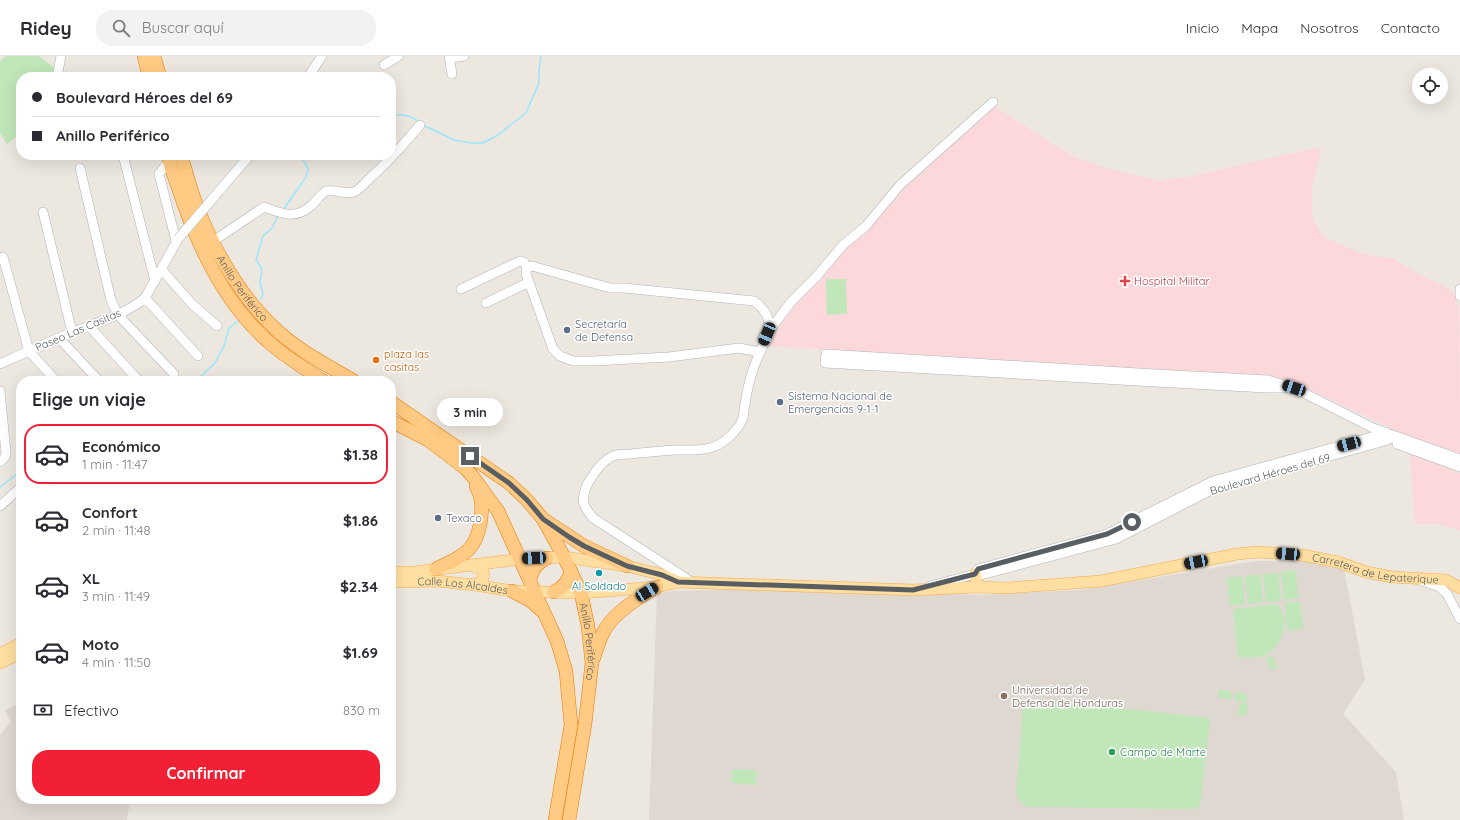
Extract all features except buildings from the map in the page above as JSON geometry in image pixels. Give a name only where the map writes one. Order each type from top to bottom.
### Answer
[{"type":"highway","points":[[144,56],[148,72]]},
{"type":"highway","points":[[154,56],[159,72]]},
{"type":"highway","name":"Anillo Periférico","points":[[169,160],[185,209],[196,236],[221,283],[237,308],[271,344],[316,376]]},
{"type":"highway","name":"Anillo Periférico","points":[[183,160],[197,206],[212,242],[232,277],[247,298],[280,333],[307,353],[346,376]]},
{"type":"highway","name":"Anillo Periférico","points":[[396,405],[509,483],[527,500],[543,519],[564,556],[581,593],[588,626],[592,663],[585,724],[569,820]]},
{"type":"highway","name":"Anillo Periférico","points":[[396,424],[428,440],[465,468],[474,478],[498,511],[557,641],[566,672],[571,725],[555,820]]},
{"type":"highway","points":[[436,569],[462,555],[470,548],[476,537],[480,520],[481,500],[474,478]]},
{"type":"highway","points":[[543,519],[584,546],[627,566]]},
{"type":"highway","points":[[530,579],[532,570],[538,562],[546,558]]},
{"type":"highway","points":[[554,592],[565,584],[571,571]]},
{"type":"highway","points":[[592,663],[603,632],[618,614],[638,597],[656,587]]},
{"type":"highway","points":[[512,591],[531,601],[540,609],[547,619]]},
{"type":"main road","name":"Carretera de Lepaterique","points":[[535,592],[581,593],[656,587],[678,582],[913,590],[978,587],[1007,588],[1101,581],[1237,554],[1258,552],[1302,555],[1338,562],[1366,572],[1392,577],[1433,578],[1446,580],[1460,588]]},
{"type":"main road","name":"Carretera de Lepaterique","points":[[521,559],[564,556],[627,566],[662,575],[678,582]]},
{"type":"main road","name":"Calle Los Alcaldes","points":[[396,572],[521,559]]},
{"type":"main road","points":[[469,564],[478,567],[484,574],[483,579],[475,585]]},
{"type":"main road","points":[[975,574],[978,587]]},
{"type":"main road","name":"Calle Los Alcaldes","points":[[396,581],[437,581],[512,591],[535,592]]},
{"type":"main road","points":[[0,654],[16,646]]},
{"type":"main road","points":[[0,663],[16,655]]},
{"type":"street","points":[[58,72],[61,56]]},
{"type":"street","points":[[311,72],[322,56]]},
{"type":"street","points":[[384,65],[399,56]]},
{"type":"street","points":[[452,74],[449,57],[464,56]]},
{"type":"street","points":[[767,334],[791,302],[816,277],[843,245],[866,226],[900,185],[993,102]]},
{"type":"street","points":[[396,152],[420,125]]},
{"type":"street","points":[[124,160],[155,281]]},
{"type":"street","points":[[167,160],[159,174],[177,240]]},
{"type":"street","name":"Paseo Las Casitas","points":[[0,364],[72,332],[118,315],[145,298],[177,240],[246,160]]},
{"type":"street","points":[[212,242],[264,207],[289,215],[294,215],[303,211],[326,191],[349,193],[356,192],[389,160]]},
{"type":"street","points":[[80,168],[108,291],[118,315],[174,374]]},
{"type":"street","points":[[43,212],[72,332]]},
{"type":"street","points":[[3,256],[29,351],[52,376]]},
{"type":"street","points":[[460,289],[520,261],[524,262],[527,268],[526,274],[528,282],[553,349],[560,356],[573,361],[629,360],[739,348],[747,348],[760,352]]},
{"type":"street","points":[[527,268],[532,266],[610,288],[624,288],[754,301],[760,306],[766,315],[769,324],[767,334],[751,374],[740,425],[726,440],[712,448],[614,455],[604,462],[595,472],[584,492],[582,500],[586,510],[593,518],[692,582]]},
{"type":"street","points":[[160,269],[192,304],[217,326]]},
{"type":"street","points":[[486,303],[528,282]]},
{"type":"street","points":[[1460,289],[1460,296]]},
{"type":"street","points":[[145,298],[198,356]]},
{"type":"street","points":[[89,326],[134,376]]},
{"type":"street","points":[[59,338],[94,376]]},
{"type":"street","points":[[1294,388],[1155,382],[826,358],[1268,380],[1294,388],[1387,436],[1460,467]]},
{"type":"street","points":[[0,390],[6,453],[5,457],[0,462]]},
{"type":"street","points":[[1387,436],[1460,459]]},
{"type":"street","name":"Boulevard Héroes del 69","points":[[913,590],[975,574],[978,569],[1112,532],[1213,481],[1387,436]]},
{"type":"street","points":[[0,506],[16,492]]},
{"type":"street","points":[[1417,578],[1440,587],[1446,594],[1460,619]]},
{"type":"shaded area","name":"Hospital Militar","points":[[993,106],[1074,157],[1109,169],[1159,181],[1188,177],[1315,148],[1321,150],[1312,186],[1312,211],[1313,220],[1321,233],[1328,239],[1363,254],[1394,259],[1414,272],[1453,291],[1458,306],[1459,320],[1460,456],[1427,445],[1295,383],[1271,376],[768,346],[785,319],[805,293],[847,246],[870,227],[904,187]]},
{"type":"shaded area","points":[[1410,453],[1460,473],[1460,530],[1439,524],[1415,524]]},
{"type":"shaded area","name":"Universidad de Defensa de Honduras","points":[[1256,561],[1302,561],[1344,570],[1365,679],[1343,714],[1396,772],[1404,820],[649,820],[657,593],[675,591],[782,589],[983,595],[1081,590]]},
{"type":"shaded area","points":[[16,705],[16,804],[129,804],[127,820],[0,820],[0,735],[11,722],[5,710]]},
{"type":"green space","points":[[5,56],[39,56],[56,69],[63,69],[63,72],[16,72],[16,137],[7,144],[0,133],[0,61]]},
{"type":"green space","points":[[826,279],[846,279],[847,314],[827,315]]},
{"type":"green space","points":[[1296,570],[1298,598],[1284,600],[1281,572]]},
{"type":"green space","points":[[1278,573],[1281,601],[1266,602],[1263,574]]},
{"type":"green space","points":[[1260,574],[1263,602],[1248,604],[1245,576]]},
{"type":"green space","points":[[1242,576],[1245,604],[1230,606],[1226,578]]},
{"type":"green space","points":[[1300,601],[1303,629],[1287,631],[1285,603]]},
{"type":"green space","points":[[1278,604],[1284,617],[1284,625],[1281,638],[1278,643],[1270,652],[1264,655],[1258,657],[1238,658],[1233,609]]},
{"type":"green space","points":[[1271,655],[1277,667],[1272,670],[1266,658]]},
{"type":"green space","points":[[1219,689],[1232,692],[1230,700],[1218,697]]},
{"type":"green space","points":[[1236,692],[1248,695],[1246,702],[1234,700]]},
{"type":"green space","name":"Campo de Marte","points":[[1043,699],[1208,718],[1210,721],[1200,806],[1195,809],[1028,807],[1019,800],[1016,794],[1023,708],[1027,704]]},
{"type":"green space","points":[[1240,703],[1248,704],[1245,717],[1238,715]]},
{"type":"green space","points":[[732,769],[757,770],[756,785],[731,783]]},
{"type":"waterway","points":[[423,125],[454,140],[471,143],[483,143],[498,135],[526,113],[539,83],[541,56]]},
{"type":"waterway","points":[[396,115],[404,115],[418,121]]},
{"type":"waterway","points":[[283,210],[306,177],[308,169],[303,160]]},
{"type":"waterway","points":[[261,299],[263,294],[260,283],[262,269],[256,260],[263,236],[272,228],[278,216]]},
{"type":"waterway","points":[[201,376],[215,363],[224,346],[229,328],[239,320]]},
{"type":"waterway","points":[[0,487],[16,475]]},
{"type":"place","name":"Hospital Militar","points":[[1125,281]]},
{"type":"place","name":"Secretaría de Defensa","points":[[567,330]]},
{"type":"place","name":"plaza las casitas","points":[[376,360]]},
{"type":"place","name":"Sistema Nacional de Emergencias 9-1-1","points":[[780,402]]},
{"type":"place","name":"Texaco","points":[[438,518]]},
{"type":"place","name":"Al Soldado","points":[[599,573]]},
{"type":"place","name":"Universidad de Defensa de Honduras","points":[[1004,696]]},
{"type":"place","name":"Campo de Marte","points":[[1112,752]]},
{"type":"route","points":[[470,456],[509,483],[527,500],[543,519],[569,537],[584,546],[627,566],[662,575],[678,582],[913,590],[975,574],[978,569],[1107,534],[1132,522]]}]
